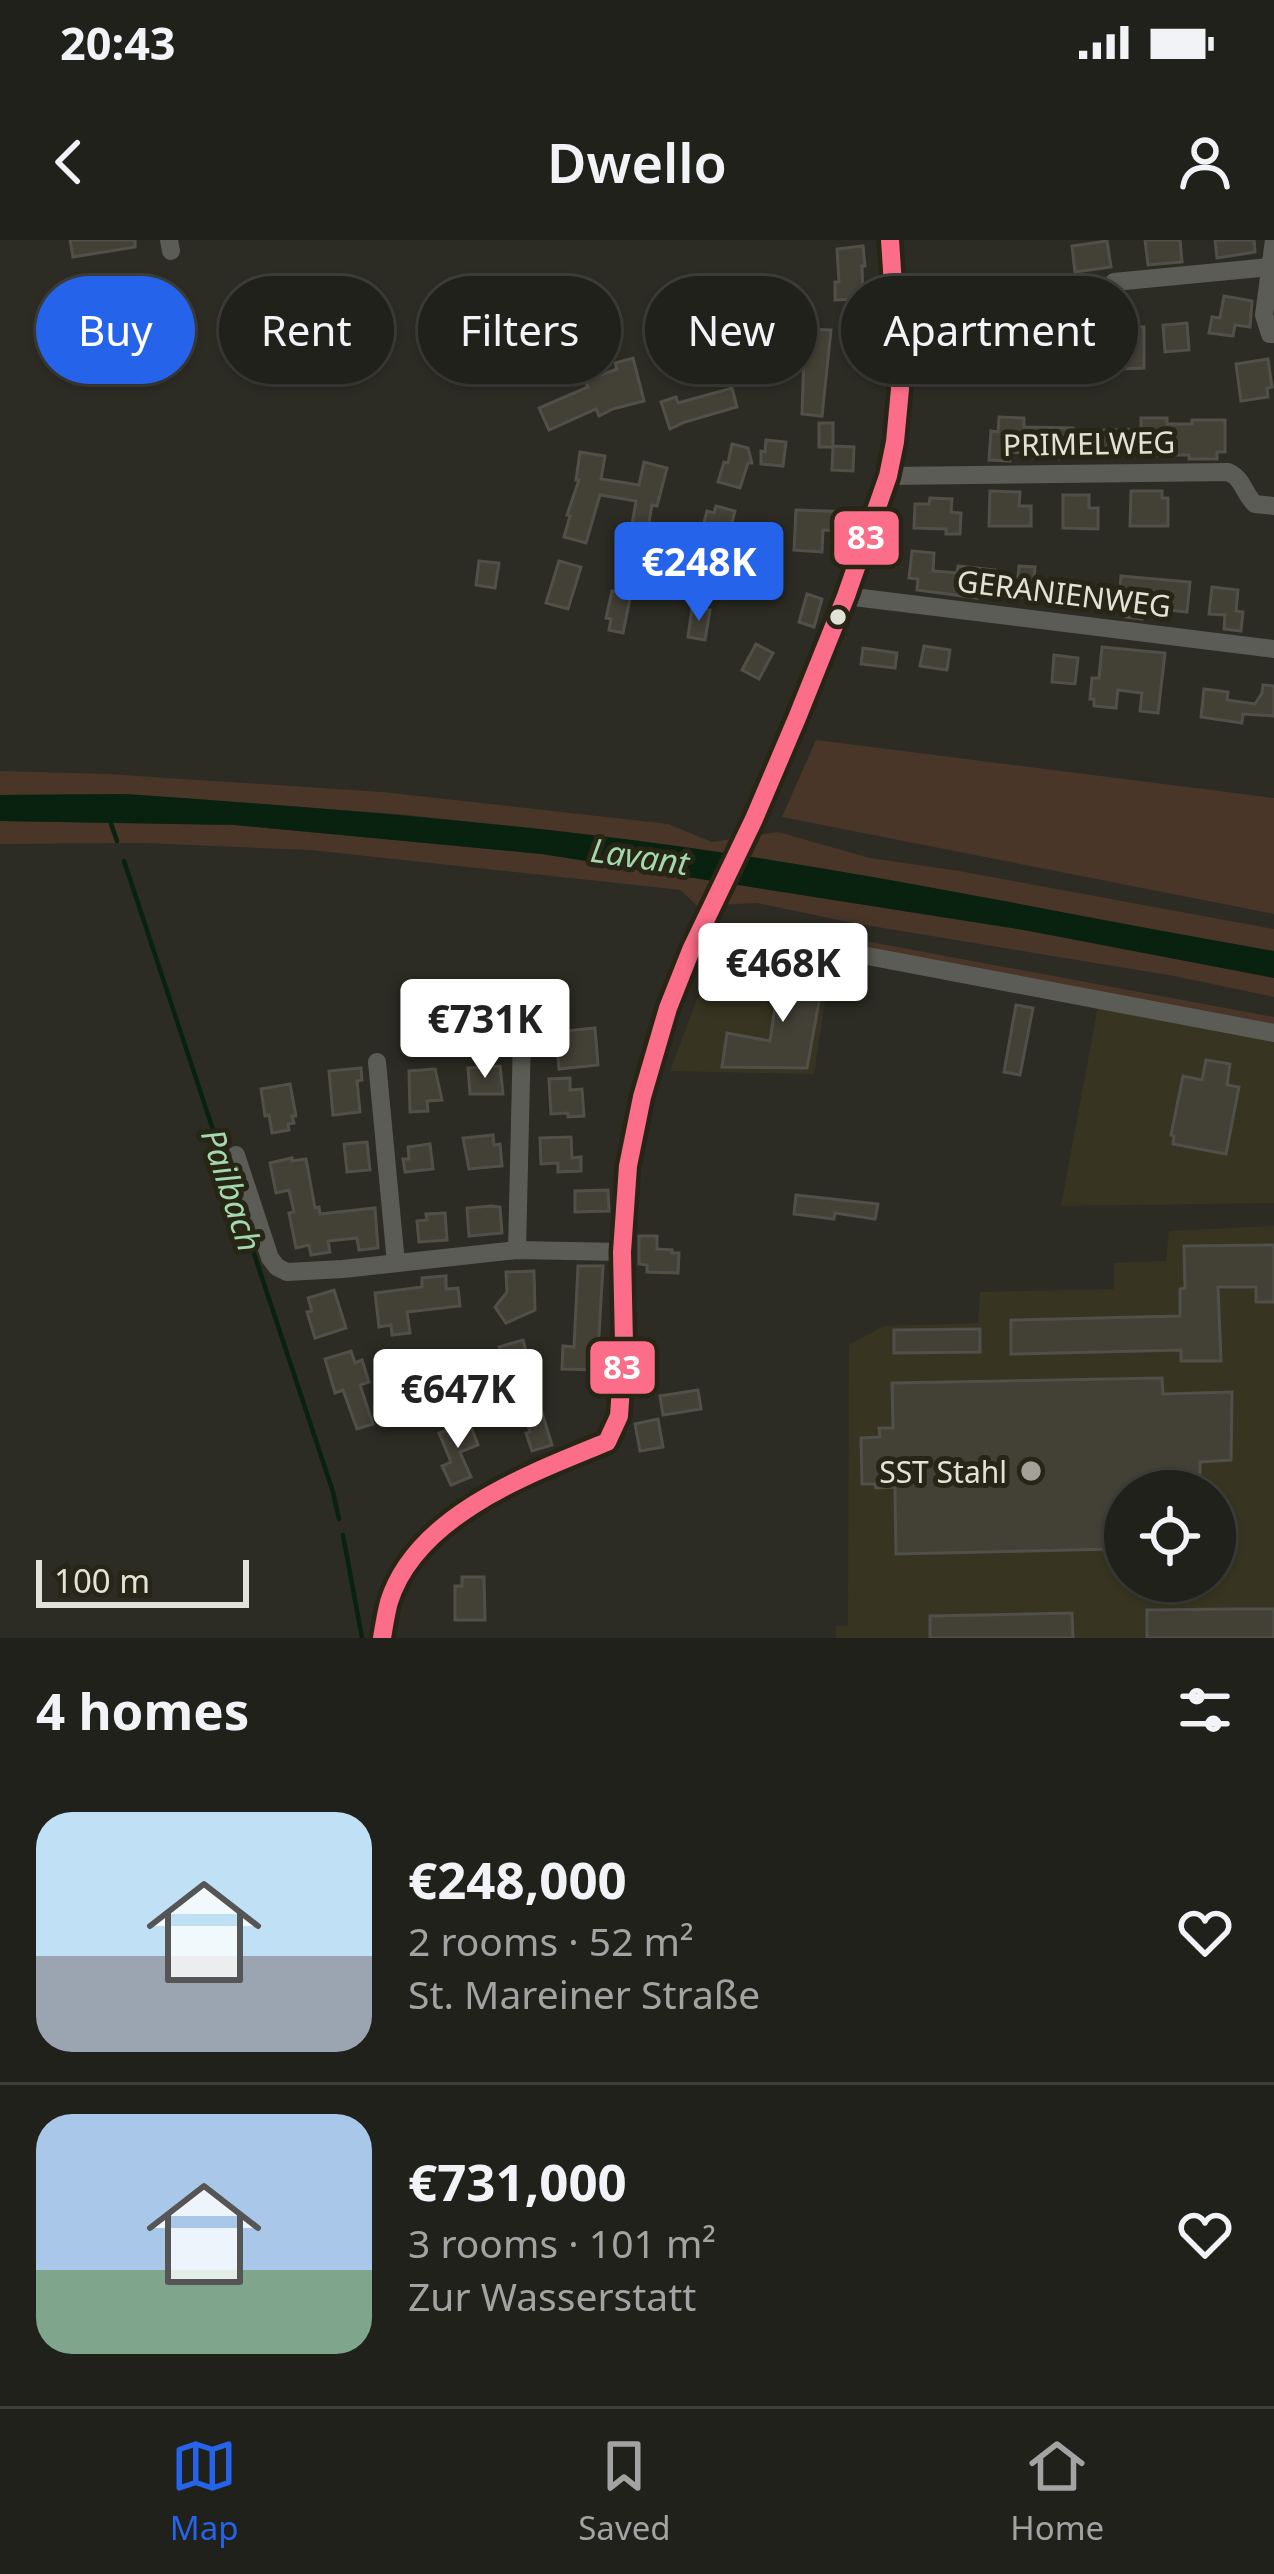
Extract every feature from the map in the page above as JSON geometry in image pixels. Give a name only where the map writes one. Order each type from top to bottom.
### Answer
[{"type":"street","points":[[382,1638],[383,1619],[400,1574],[434,1534],[471,1507],[535,1472],[607,1442],[619,1416],[628,1166],[642,1097],[691,950],[751,826],[846,596],[895,442],[900,389],[890,240]]},
{"type":"street","points":[[1274,240],[1264,315],[1274,334]]},
{"type":"street","points":[[1138,280],[1270,267]]},
{"type":"street","name":"PRIMELWEG","points":[[887,476],[1228,472],[1245,485],[1255,504],[1274,506]]},
{"type":"street","name":"GERANIENWEG","points":[[846,596],[1274,649]]},
{"type":"street","points":[[691,950],[841,951],[1274,1033]]},
{"type":"street","points":[[517,1250],[522,1036]]},
{"type":"street","points":[[376,1062],[396,1263]]},
{"type":"street","points":[[236,1155],[270,1258],[277,1268],[287,1271],[517,1250],[622,1252]]},
{"type":"shaded area","points":[[816,740],[1274,798],[1274,914],[782,817]]},
{"type":"shaded area","points":[[0,771],[382,792],[668,824],[712,842],[778,832],[870,858],[1274,929],[1274,951],[684,847],[408,815],[125,794],[0,795]]},
{"type":"shaded area","points":[[0,821],[235,825],[542,854],[1024,930],[1274,978],[1274,997],[757,903],[697,906],[681,890],[310,850],[144,843],[0,844]]},
{"type":"shaded area","points":[[762,932],[822,933],[1274,1017],[1274,1026],[818,940],[762,940]]},
{"type":"shaded area","points":[[831,960],[814,1074],[670,1071],[711,962]]},
{"type":"shaded area","points":[[1098,1006],[1274,1040],[1274,1203],[1061,1206]]},
{"type":"shaded area","points":[[1274,1226],[1274,1638],[836,1638],[836,1626],[848,1626],[849,1345],[884,1326],[978,1323],[980,1292],[1114,1289],[1114,1263],[1166,1261],[1169,1231]]},
{"type":"water","name":"Lavant","points":[[125,794],[475,822],[758,858],[1274,951],[1274,978],[1024,930],[542,854],[235,825],[0,821],[0,795]]},
{"type":"building","points":[[70,240],[135,240],[135,247],[73,257]]},
{"type":"building","points":[[1145,240],[1180,240],[1182,262],[1148,265]]},
{"type":"building","points":[[1215,240],[1254,240],[1255,252],[1217,258]]},
{"type":"building","points":[[1107,241],[1111,267],[1075,272],[1072,246]]},
{"type":"building","points":[[863,246],[865,266],[862,276],[841,276],[841,300],[835,300],[835,282],[839,282],[837,249]]},
{"type":"building","points":[[1224,296],[1252,301],[1250,327],[1235,325],[1233,336],[1209,333],[1212,317],[1220,318]]},
{"type":"building","points":[[1187,323],[1189,350],[1165,352],[1163,325]]},
{"type":"building","points":[[1138,327],[1144,327],[1144,368],[1138,368]]},
{"type":"building","points":[[817,329],[831,330],[822,416],[802,414],[803,384],[817,384]]},
{"type":"building","points":[[633,358],[644,401],[599,416],[596,409],[549,430],[539,408],[586,384],[621,384],[621,361]]},
{"type":"building","points":[[1268,359],[1272,387],[1267,388],[1268,397],[1241,401],[1236,364]]},
{"type":"building","points":[[732,388],[737,407],[670,429],[661,402],[676,397],[678,403]]},
{"type":"building","points":[[999,417],[1024,418],[1024,427],[1073,431],[1141,429],[1141,418],[1167,418],[1167,424],[1225,420],[1225,452],[1217,452],[1217,459],[1189,459],[1189,455],[1146,455],[1146,449],[1113,449],[1113,457],[1034,458],[1034,454],[1011,452],[1010,461],[989,460],[991,431],[998,432]]},
{"type":"building","points":[[819,423],[833,423],[833,446],[854,447],[853,471],[832,470],[833,447],[819,447]]},
{"type":"building","points":[[766,440],[786,442],[783,466],[761,464]]},
{"type":"building","points":[[732,444],[748,448],[752,463],[748,463],[740,488],[718,482]]},
{"type":"building","points":[[580,452],[605,456],[601,479],[639,485],[644,462],[667,468],[657,506],[652,505],[643,558],[617,553],[621,529],[631,531],[636,501],[600,495],[586,543],[564,537],[579,480]]},
{"type":"building","points":[[990,491],[1020,492],[1019,506],[1031,506],[1031,526],[989,526]]},
{"type":"building","points":[[1131,491],[1162,491],[1162,498],[1168,498],[1168,526],[1130,526]]},
{"type":"building","points":[[1063,495],[1089,495],[1089,508],[1098,508],[1098,529],[1063,528]]},
{"type":"building","points":[[930,498],[952,499],[951,512],[961,513],[960,534],[914,528],[915,504],[929,504]]},
{"type":"building","points":[[716,506],[735,511],[729,533],[703,526],[707,511],[714,513]]},
{"type":"building","points":[[796,510],[853,512],[852,531],[823,530],[822,552],[794,550]]},
{"type":"building","points":[[912,551],[934,553],[933,571],[957,573],[958,566],[995,570],[993,595],[979,594],[978,598],[917,590],[918,579],[909,578]]},
{"type":"building","points":[[704,552],[725,556],[720,580],[699,575]]},
{"type":"building","points":[[479,561],[499,563],[495,588],[476,585]]},
{"type":"building","points":[[559,561],[581,567],[568,609],[546,603]]},
{"type":"building","points":[[1019,566],[1035,567],[1032,598],[1016,597]]},
{"type":"building","points":[[1121,576],[1190,582],[1187,612],[1142,607],[1142,619],[1126,617],[1127,604],[1119,603]]},
{"type":"building","points":[[1212,587],[1238,590],[1241,631],[1224,629],[1225,615],[1209,614]]},
{"type":"building","points":[[612,591],[631,594],[623,633],[609,630],[611,619],[606,618]]},
{"type":"building","points":[[807,594],[822,599],[814,627],[799,622]]},
{"type":"building","points":[[692,608],[710,610],[705,640],[688,637]]},
{"type":"building","points":[[756,644],[773,653],[759,679],[742,670]]},
{"type":"building","points":[[924,646],[950,650],[947,670],[920,666]]},
{"type":"building","points":[[1102,647],[1165,653],[1158,713],[1140,711],[1142,693],[1118,690],[1116,708],[1094,706],[1092,678],[1099,678]]},
{"type":"building","points":[[863,648],[897,653],[895,668],[861,664]]},
{"type":"building","points":[[1054,655],[1078,658],[1075,684],[1052,682]]},
{"type":"building","points":[[1263,685],[1274,686],[1274,716],[1243,714],[1242,723],[1201,717],[1204,689],[1228,692],[1227,700],[1255,704]]},
{"type":"building","points":[[781,966],[825,968],[807,1068],[722,1067],[727,1033],[770,1041]]},
{"type":"building","points":[[1016,1005],[1033,1008],[1020,1075],[1004,1072]]},
{"type":"building","points":[[595,1028],[598,1065],[559,1069],[556,1032]]},
{"type":"building","points":[[1206,1060],[1230,1064],[1227,1085],[1239,1087],[1226,1154],[1173,1144],[1171,1135],[1183,1076],[1202,1080]]},
{"type":"building","points":[[500,1066],[503,1094],[470,1094],[468,1068]]},
{"type":"building","points":[[361,1068],[362,1080],[357,1081],[360,1112],[333,1115],[329,1071]]},
{"type":"building","points":[[435,1069],[442,1100],[427,1101],[428,1111],[410,1112],[409,1071]]},
{"type":"building","points":[[570,1078],[570,1090],[582,1089],[584,1116],[551,1114],[549,1079]]},
{"type":"building","points":[[290,1084],[294,1123],[288,1124],[289,1130],[272,1133],[261,1089]]},
{"type":"building","points":[[493,1135],[494,1145],[500,1144],[502,1166],[469,1169],[463,1138]]},
{"type":"building","points":[[571,1137],[572,1158],[581,1157],[581,1171],[558,1172],[558,1163],[541,1164],[540,1138]]},
{"type":"building","points":[[367,1142],[370,1170],[347,1172],[344,1144]]},
{"type":"building","points":[[430,1144],[433,1169],[405,1172],[408,1147]]},
{"type":"building","points":[[306,1159],[320,1214],[375,1208],[378,1248],[359,1250],[357,1238],[328,1241],[330,1252],[311,1255],[309,1245],[296,1248],[289,1190],[276,1193],[270,1163]]},
{"type":"building","points":[[608,1190],[609,1211],[575,1212],[575,1191]]},
{"type":"building","points":[[796,1195],[878,1204],[875,1219],[794,1214]]},
{"type":"building","points":[[500,1207],[502,1233],[469,1236],[467,1208]]},
{"type":"building","points":[[445,1213],[447,1240],[419,1242],[417,1221],[427,1220],[426,1214]]},
{"type":"building","points":[[639,1236],[657,1236],[657,1249],[679,1253],[678,1273],[647,1272],[647,1265],[639,1264]]},
{"type":"building","points":[[1274,1245],[1274,1302],[1256,1302],[1256,1287],[1218,1287],[1221,1361],[1181,1361],[1181,1350],[1011,1354],[1011,1320],[1180,1316],[1184,1246]]},
{"type":"building","points":[[578,1266],[603,1266],[597,1370],[562,1369],[563,1346],[574,1347]]},
{"type":"building","points":[[534,1271],[535,1310],[506,1323],[495,1307],[507,1292],[506,1272]]},
{"type":"building","points":[[446,1276],[446,1289],[458,1288],[460,1306],[407,1312],[410,1333],[392,1335],[391,1325],[379,1327],[375,1293],[422,1287],[422,1278]]},
{"type":"building","points":[[334,1290],[346,1328],[315,1338],[308,1298]]},
{"type":"building","points":[[980,1329],[980,1352],[894,1353],[894,1330]]},
{"type":"building","points":[[523,1340],[532,1374],[434,1402],[438,1415],[410,1423],[402,1396],[415,1392],[411,1378],[472,1355],[473,1361],[501,1352],[499,1347]]},
{"type":"building","points":[[351,1351],[355,1363],[362,1360],[369,1382],[360,1385],[373,1424],[357,1429],[343,1390],[335,1393],[325,1359]]},
{"type":"building","name":"SST Stahl","points":[[1162,1378],[1163,1394],[1232,1392],[1231,1460],[1200,1462],[1200,1470],[1104,1470],[1104,1549],[896,1554],[895,1487],[862,1484],[861,1438],[880,1437],[879,1428],[893,1428],[892,1383]]},
{"type":"building","points":[[698,1390],[701,1409],[663,1415],[660,1396]]},
{"type":"building","points":[[538,1400],[552,1445],[532,1451],[522,1405]]},
{"type":"building","points":[[658,1419],[663,1447],[640,1451],[635,1424]]},
{"type":"building","points":[[469,1421],[478,1445],[460,1452],[471,1477],[451,1485],[442,1466],[451,1462],[439,1433]]},
{"type":"building","points":[[462,1577],[484,1577],[485,1620],[455,1620],[455,1586],[462,1586]]},
{"type":"building","points":[[1274,1609],[1274,1638],[1147,1638],[1147,1610]]},
{"type":"building","points":[[1072,1613],[1073,1638],[930,1638],[930,1616]]},
{"type":"waterway","name":"Pailbach","points":[[109,818],[117,841]]},
{"type":"waterway","name":"Pailbach","points":[[124,861],[339,1519]]},
{"type":"waterway","name":"Pailbach","points":[[343,1535],[362,1638]]},
{"type":"transit line","name":"83","points":[[382,1638],[389,1602],[403,1571],[424,1545],[480,1501],[607,1442],[619,1416],[628,1166],[642,1097],[668,1008],[797,718],[888,476],[900,389],[890,240]]},
{"type":"place","name":"SST Stahl","points":[[1031,1471]]}]
